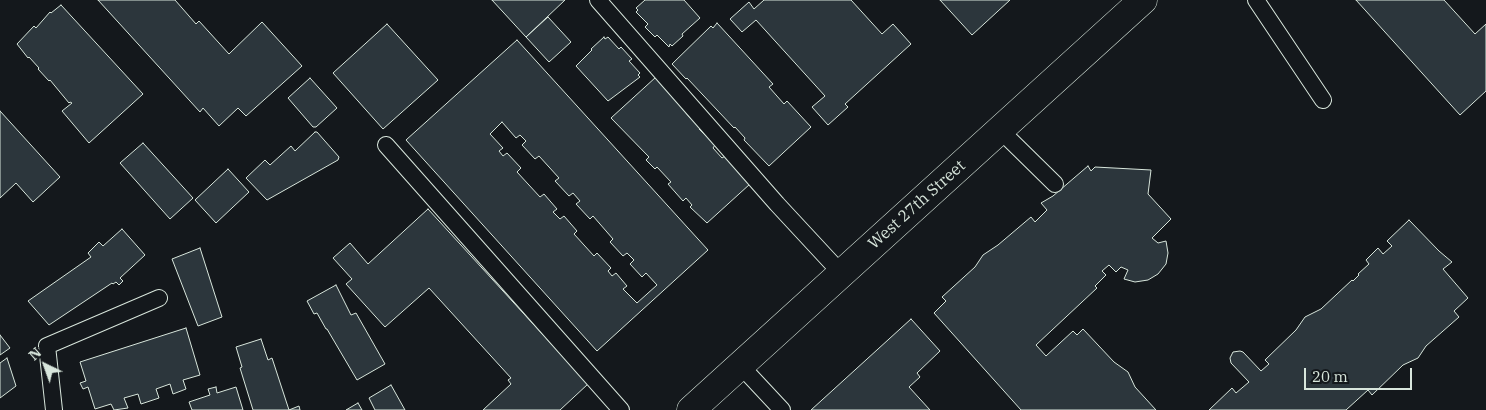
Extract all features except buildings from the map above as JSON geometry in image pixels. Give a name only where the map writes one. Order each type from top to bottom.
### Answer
[{"type":"street","name":"West 27th Street","points":[[691,410],[1143,0]]},
{"type":"lane","points":[[598,0],[777,204],[841,273]]},
{"type":"lane","points":[[1256,0],[1323,100]]},
{"type":"lane","points":[[1000,130],[1054,184]]},
{"type":"lane","points":[[386,145],[621,410]]},
{"type":"lane","points":[[54,410],[47,346],[159,298]]},
{"type":"lane","points":[[740,365],[782,410]]}]
